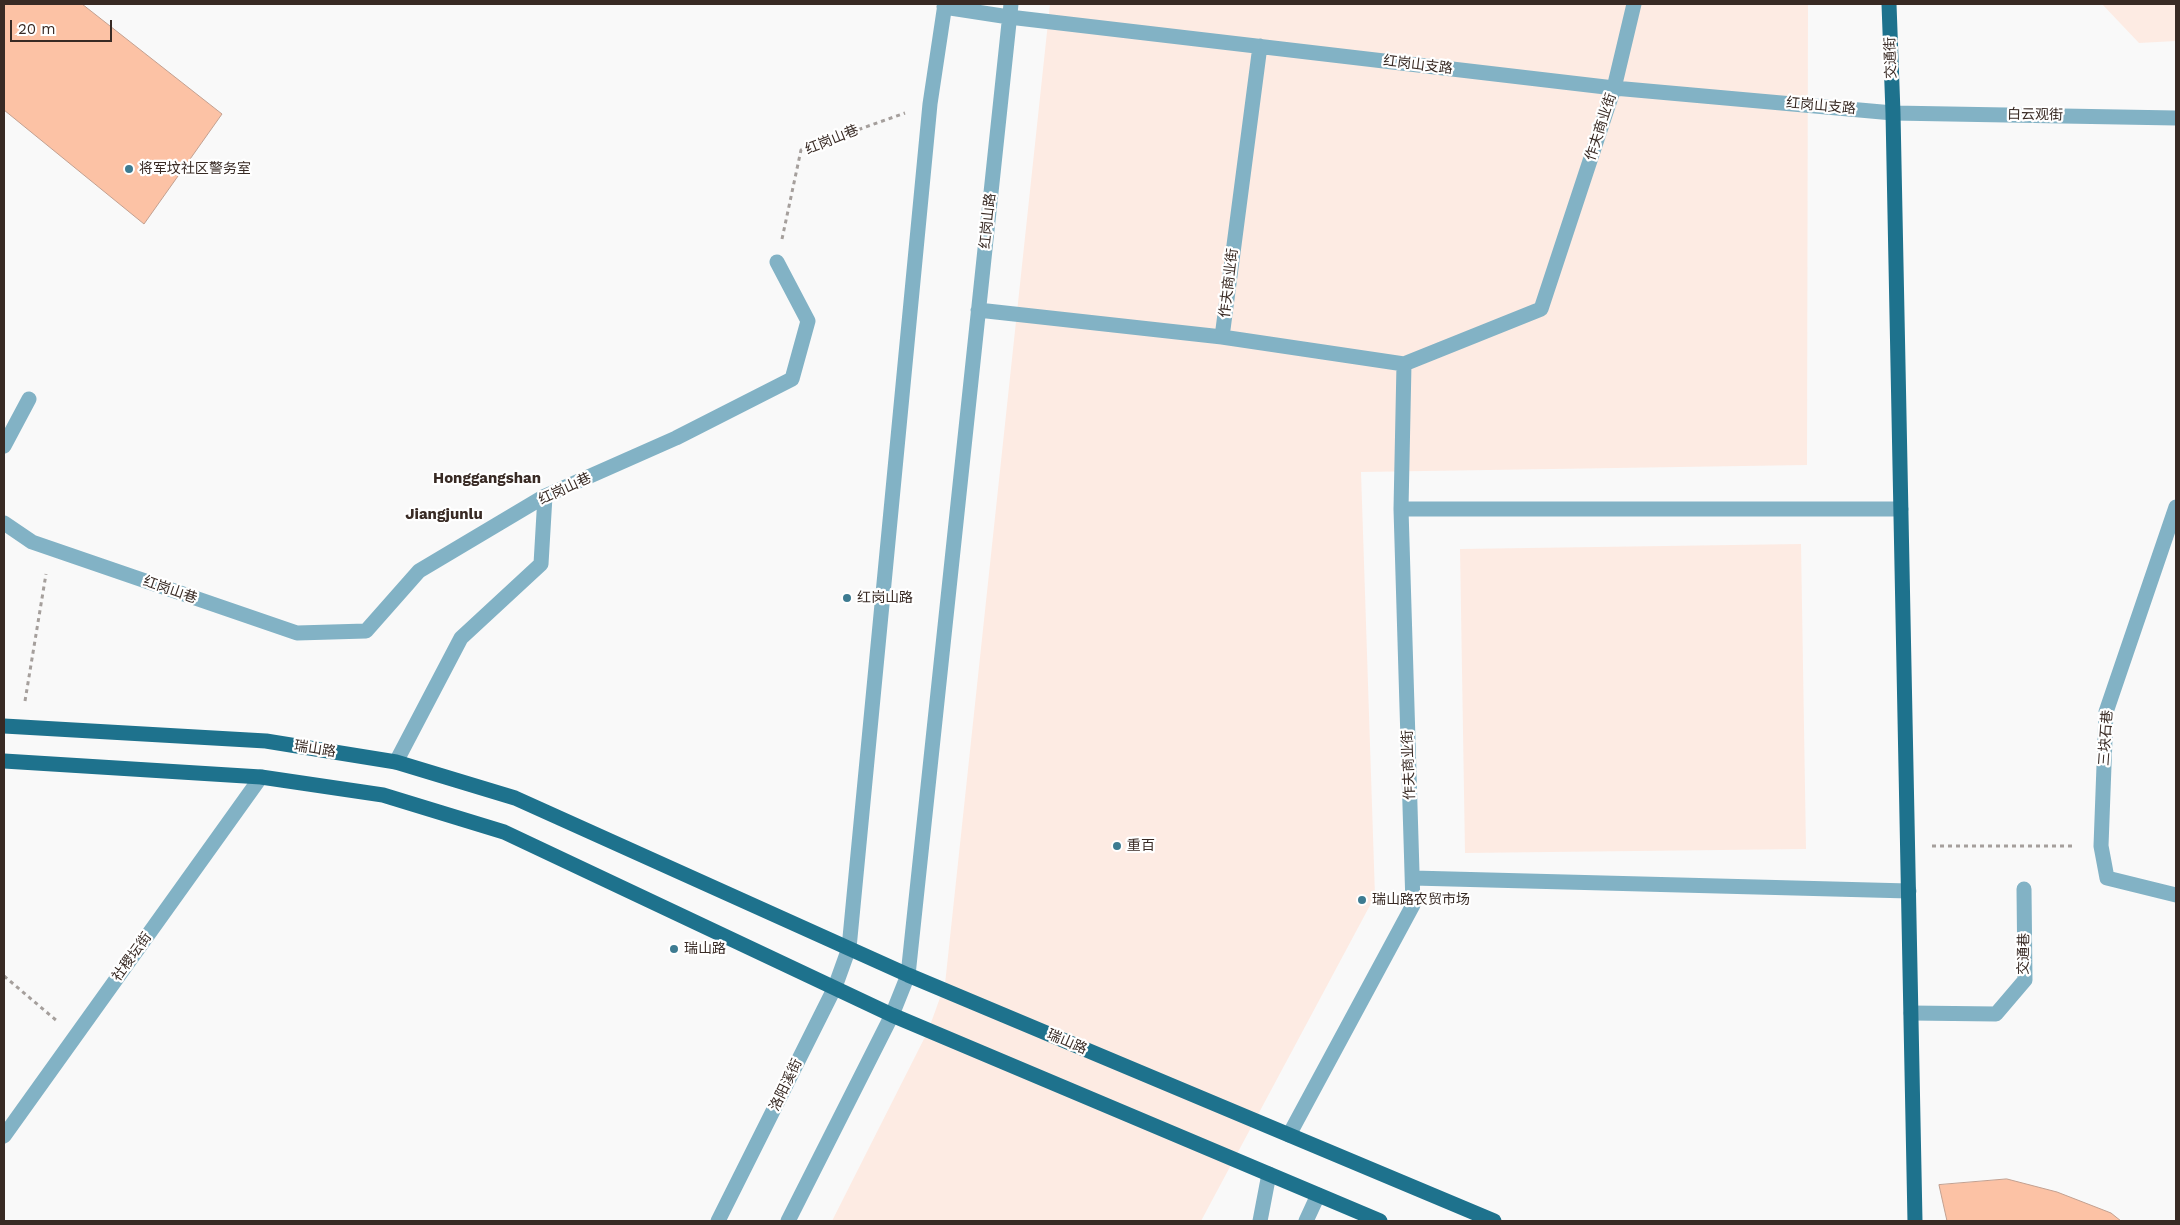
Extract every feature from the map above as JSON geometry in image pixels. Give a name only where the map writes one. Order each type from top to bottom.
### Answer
[{"type":"main road","name":"交通街","points":[[1888,4],[1893,113],[1915,1221]]},
{"type":"main road","name":"瑞山路","points":[[4,726],[266,741],[396,762],[515,798],[908,975],[1494,1221]]},
{"type":"main road","points":[[4,761],[261,777],[383,796],[504,832],[892,1015],[1380,1221]]},
{"type":"street","name":"作夫商业街","points":[[1260,46],[1222,337],[1404,364],[1541,309],[1614,88],[1634,4]]},
{"type":"street","name":"红岗山支路","points":[[945,5],[1010,10],[1260,46],[1614,88],[1893,113]]},
{"type":"street","points":[[849,948],[930,104],[945,5]]},
{"type":"street","name":"红岗山路","points":[[908,975],[1010,10]]},
{"type":"street","name":"白云观街","points":[[1893,113],[2176,118]]},
{"type":"street","name":"红岗山巷","points":[[4,523],[32,542],[50,549],[297,633],[366,631],[419,571],[545,496],[676,438],[792,379],[808,321],[778,262]]},
{"type":"street","points":[[978,310],[1222,337]]},
{"type":"street","name":"作夫商业街","points":[[1289,1135],[1413,905],[1401,509],[1404,364]]},
{"type":"street","points":[[4,446],[29,399]]},
{"type":"street","points":[[396,762],[461,638],[541,564],[545,496]]},
{"type":"street","name":"三块石巷","points":[[2176,507],[2106,712],[2101,846],[2107,878],[2176,895]]},
{"type":"street","points":[[1401,509],[1901,509]]},
{"type":"street","name":"社稷坛街","points":[[4,1136],[261,777]]},
{"type":"street","points":[[1413,878],[1909,891]]},
{"type":"street","name":"交通巷","points":[[1911,1013],[1996,1014],[2025,980],[2024,889]]},
{"type":"street","name":"洛阳溪街","points":[[718,1221],[834,987],[849,948]]},
{"type":"street","points":[[788,1221],[892,1015],[908,975]]},
{"type":"street","points":[[1260,1221],[1269,1174]]},
{"type":"street","points":[[1306,1221],[1318,1195]]},
{"type":"path","name":"红岗山巷","points":[[778,262],[801,150],[930,104]]},
{"type":"path","points":[[21,727],[50,549]]},
{"type":"path","points":[[1908,846],[2101,846]]},
{"type":"path","points":[[4,976],[76,1036]]},
{"type":"shaded area","points":[[1050,4],[1808,4],[1807,465],[1361,472],[1375,896],[1201,1221],[832,1221],[928,1031],[945,984]]},
{"type":"shaded area","points":[[2102,4],[2176,4],[2176,41],[2139,43]]},
{"type":"shaded area","points":[[1801,544],[1806,849],[1465,853],[1460,549]]},
{"type":"building","name":"将军坟社区警务室","points":[[4,4],[82,4],[222,114],[144,224],[4,110]]},
{"type":"building","points":[[2007,1179],[2057,1192],[2111,1213],[2121,1221],[1947,1221],[1939,1185]]},
{"type":"place","name":"将军坟社区警务室","points":[[129,169]]},
{"type":"place","name":"红岗山路","points":[[847,598]]},
{"type":"place","name":"重百","points":[[1117,846]]},
{"type":"place","name":"瑞山路农贸市场","points":[[1362,900]]},
{"type":"place","name":"瑞山路","points":[[674,949]]},
{"type":"district","name":"Honggangshan","points":[[487,479]]},
{"type":"district","name":"Jiangjunlu","points":[[444,515]]}]
